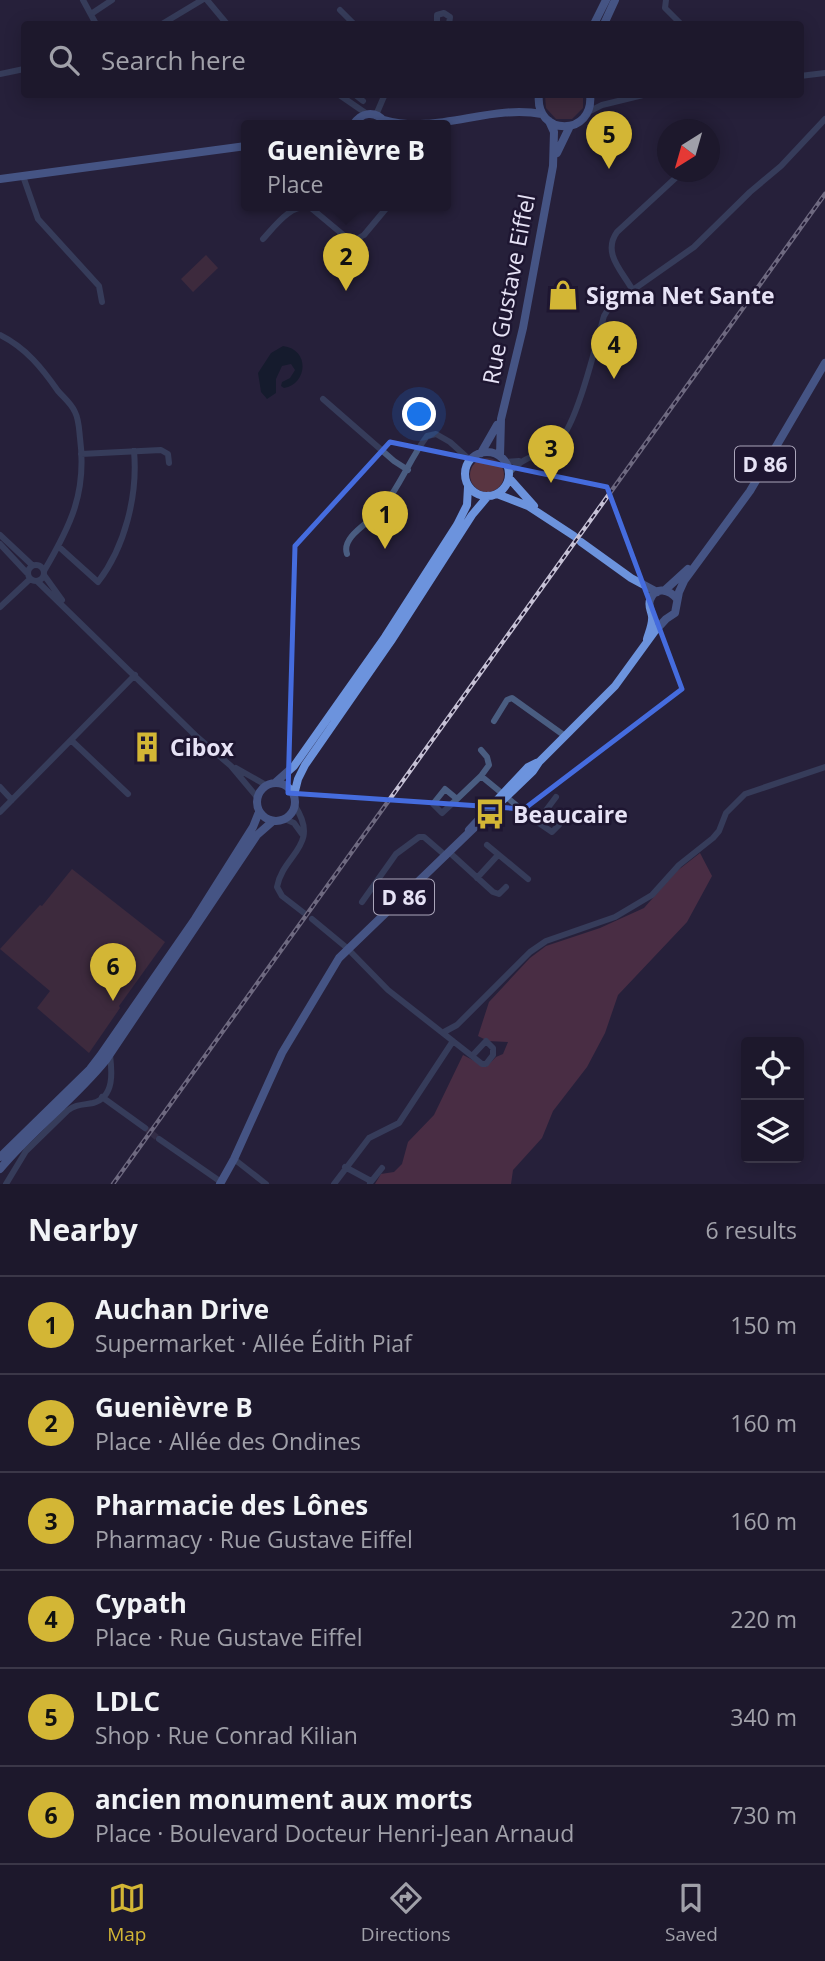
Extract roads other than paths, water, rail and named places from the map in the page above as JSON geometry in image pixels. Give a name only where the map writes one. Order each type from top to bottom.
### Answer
[{"type":"main road","points":[[596,21],[606,0]]},
{"type":"main road","points":[[605,21],[615,0]]},
{"type":"main road","points":[[517,111],[536,98]]},
{"type":"main road","points":[[539,98],[542,114],[549,121],[559,126],[570,126],[580,121],[588,112],[590,98]]},
{"type":"main road","points":[[451,120],[517,111],[542,114]]},
{"type":"main road","name":"Rue Gustave Eiffel","points":[[549,121],[554,132],[553,166]]},
{"type":"main road","name":"Rue Gustave Eiffel","points":[[503,459],[501,419],[523,328],[553,166],[570,126]]},
{"type":"main road","points":[[0,179],[241,147]]},
{"type":"main road","name":"D 86","points":[[677,600],[684,581],[698,560],[750,491],[825,363]]},
{"type":"main road","name":"Rue Gustave Eiffel","points":[[481,453],[501,419]]},
{"type":"main road","points":[[509,476],[505,487],[472,515],[391,641],[305,765],[294,795],[295,806],[285,819],[267,819],[260,811],[257,797],[267,785],[276,782],[294,766],[392,627],[464,513],[468,487],[465,470],[470,460],[481,453],[491,452],[503,459],[509,476],[541,513]]},
{"type":"main road","points":[[468,487],[479,495],[517,499],[541,513],[631,578],[672,593],[677,600],[675,613],[666,619],[652,614],[649,602],[631,578]]},
{"type":"main road","name":"D 86","points":[[661,591],[698,560]]},
{"type":"main road","points":[[649,602],[661,591]]},
{"type":"main road","name":"D 86","points":[[645,645],[652,614]]},
{"type":"main road","name":"D 86","points":[[220,1183],[234,1159],[282,1053],[347,948],[381,919],[505,795],[528,767],[538,762],[615,686],[666,619]]},
{"type":"main road","points":[[276,782],[287,786],[294,795]]},
{"type":"main road","points":[[0,1157],[95,1062],[195,919],[253,827],[260,811]]},
{"type":"main road","points":[[0,1169],[89,1080],[110,1055],[257,835],[273,821]]},
{"type":"street","points":[[83,0],[94,21]]},
{"type":"street","points":[[90,14],[112,0]]},
{"type":"street","points":[[167,21],[205,0],[224,21]]},
{"type":"street","points":[[666,0],[665,8],[678,21]]},
{"type":"street","points":[[340,10],[348,21]]},
{"type":"street","points":[[436,21],[436,18],[444,13],[450,17],[449,21]]},
{"type":"street","points":[[0,74],[21,70]]},
{"type":"street","points":[[804,76],[825,73]]},
{"type":"street","points":[[344,98],[378,118],[384,98]]},
{"type":"street","points":[[588,112],[602,105],[629,98]]},
{"type":"street","points":[[354,104],[355,120]]},
{"type":"street","points":[[509,476],[521,461],[553,446],[565,435],[573,418],[606,311],[614,302],[694,247],[781,166],[825,119]]},
{"type":"street","points":[[23,176],[38,219],[99,286],[102,302]]},
{"type":"street","points":[[632,289],[613,258],[610,250],[612,242],[617,232],[671,182]]},
{"type":"street","points":[[263,239],[293,211]]},
{"type":"street","points":[[315,211],[347,238],[355,240],[364,235],[384,211]]},
{"type":"street","points":[[0,335],[23,349],[37,362],[59,393],[70,402],[77,415],[82,471],[76,510],[56,549],[40,569],[0,607]]},
{"type":"street","points":[[323,399],[408,470]]},
{"type":"street","points":[[348,554],[345,548],[348,541],[380,510],[408,470],[425,439],[431,434],[442,436],[470,460]]},
{"type":"street","points":[[81,454],[161,450],[168,454],[169,463]]},
{"type":"street","points":[[56,549],[98,582],[118,548],[127,519],[133,489],[134,451]]},
{"type":"street","points":[[503,459],[521,461]]},
{"type":"street","points":[[0,535],[40,569],[72,613]]},
{"type":"street","points":[[0,544],[195,735],[231,766],[257,797]]},
{"type":"street","points":[[31,577],[40,569]]},
{"type":"street","points":[[0,812],[135,675]]},
{"type":"street","points":[[494,720],[507,700],[512,698],[565,736]]},
{"type":"street","points":[[71,740],[128,794]]},
{"type":"street","points":[[457,799],[489,765],[481,750]]},
{"type":"street","points":[[231,766],[267,785]]},
{"type":"street","points":[[444,1032],[457,1025],[530,952],[546,941],[615,917],[652,895],[679,865],[713,838],[726,813],[745,794],[825,767]]},
{"type":"street","points":[[481,776],[552,832],[559,825],[544,813]]},
{"type":"street","points":[[0,787],[10,803]]},
{"type":"street","points":[[0,797],[10,803]]},
{"type":"street","points":[[538,821],[556,797]]},
{"type":"street","points":[[295,806],[304,823],[303,835],[300,848],[280,877],[277,887],[282,896],[304,913]]},
{"type":"street","points":[[285,819],[294,823],[303,835]]},
{"type":"street","points":[[362,902],[396,854],[419,836],[447,854],[493,892],[499,894],[506,887]]},
{"type":"street","points":[[486,845],[528,879]]},
{"type":"street","points":[[477,878],[498,855]]},
{"type":"street","points":[[312,919],[347,948],[388,990],[472,1056]]},
{"type":"street","points":[[334,1184],[369,1138],[399,1123],[453,1041]]},
{"type":"street","points":[[5,1184],[26,1151],[67,1111],[81,1104],[93,1103],[102,1097],[112,1083],[110,1055]]},
{"type":"street","points":[[102,1097],[145,1128]]},
{"type":"street","points":[[159,1139],[220,1183]]},
{"type":"street","points":[[234,1159],[267,1184]]},
{"type":"street","points":[[345,1167],[370,1182],[382,1168]]},
{"type":"water","points":[[283,346],[298,353],[303,367],[301,374],[292,385],[284,388],[281,386],[282,382],[290,378],[295,370],[291,364],[282,366],[276,379],[276,393],[267,399],[261,392],[258,373],[271,353]]},
{"type":"tunnel","points":[[145,1128],[159,1139]]},
{"type":"railway","points":[[113,1184],[825,194]]},
{"type":"place","name":"LDLC","points":[[609,169]]},
{"type":"place","name":"Guenièvre B","points":[[346,291]]},
{"type":"place","name":"Sigma Net Sante","points":[[563,295]]},
{"type":"place","name":"Cypath","points":[[614,379]]},
{"type":"place","name":"Pharmacie des Lônes","points":[[551,483]]},
{"type":"place","name":"Auchan Drive","points":[[385,549]]},
{"type":"place","name":"Cibox","points":[[147,747]]},
{"type":"place","name":"Beaucaire","points":[[490,814]]},
{"type":"place","name":"ancien monument aux morts","points":[[113,1001]]}]
